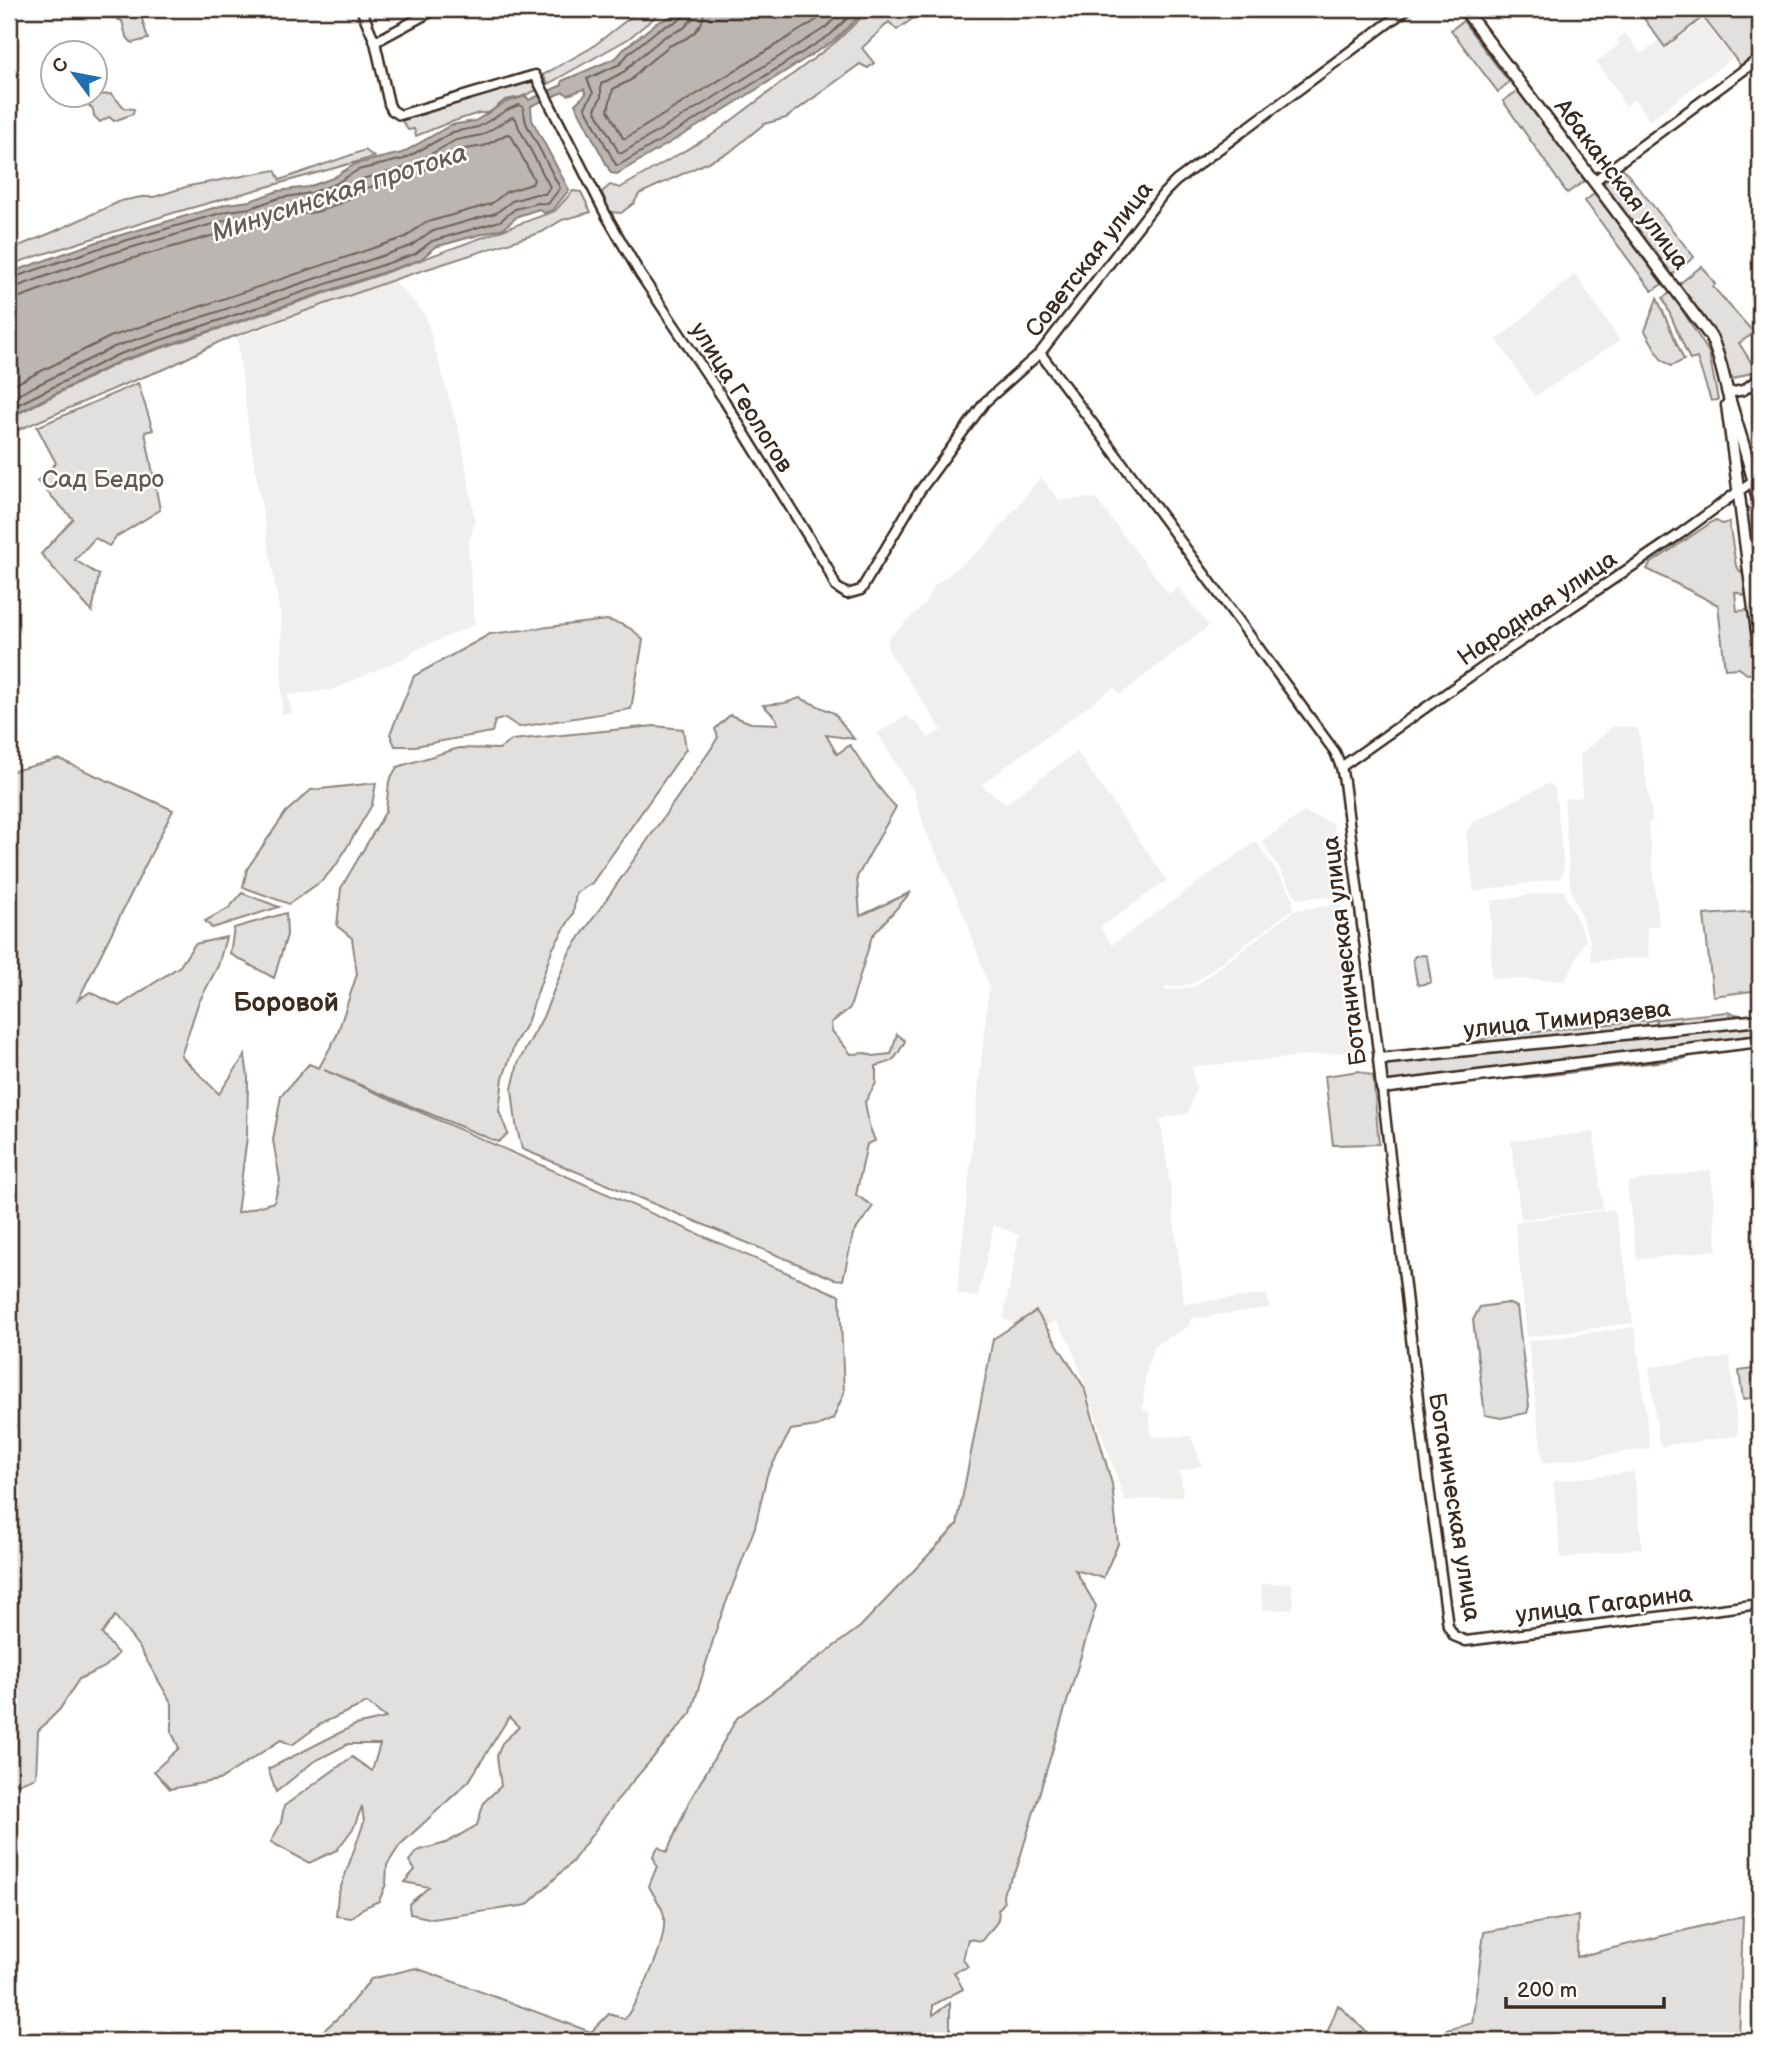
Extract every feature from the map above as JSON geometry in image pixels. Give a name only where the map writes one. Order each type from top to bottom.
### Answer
[{"type":"main road","name":"Абаканская улица","points":[[1464,9],[1711,337],[1717,349],[1760,509]]},
{"type":"main road","name":"Абаканская улица","points":[[1728,394],[1727,409],[1760,654]]},
{"type":"main road","points":[[1742,513],[1744,506],[1749,503],[1760,509]]},
{"type":"main road","points":[[1749,570],[1760,568]]},
{"type":"main road","name":"улица Тимирязева","points":[[1378,1059],[1760,1020]]},
{"type":"main road","name":"улица Тимирязева","points":[[1382,1087],[1760,1041]]},
{"type":"main road","name":"Ботаническая улица","points":[[1378,1059],[1382,1087]]},
{"type":"street","points":[[361,9],[375,42],[436,9]]},
{"type":"street","name":"Советская улица","points":[[861,590],[919,492],[985,402],[1040,353],[1164,193],[1176,181],[1407,9]]},
{"type":"street","name":"улица Геологов","points":[[375,42],[389,104],[392,110],[400,115],[537,79],[606,215],[640,274],[724,400],[827,567],[836,587],[847,594],[861,590]]},
{"type":"street","points":[[1594,181],[1760,58]]},
{"type":"street","name":"Ботаническая улица","points":[[1040,353],[1328,741],[1341,767],[1378,1059]]},
{"type":"street","points":[[1728,394],[1744,390],[1760,377]]},
{"type":"street","name":"Народная улица","points":[[1341,767],[1754,480]]},
{"type":"street","name":"Ботаническая улица","points":[[1382,1087],[1444,1608],[1448,1626],[1454,1636]]},
{"type":"street","name":"улица Гагарина","points":[[1454,1636],[1466,1641],[1760,1604]]},
{"type":"shaded area","points":[[1703,20],[1732,58],[1650,120],[1634,99],[1625,106],[1619,98],[1621,96],[1596,62],[1620,44],[1617,39],[1625,33],[1641,54],[1659,40],[1666,48]]},
{"type":"shaded area","points":[[1575,274],[1620,340],[1535,397],[1497,340]]},
{"type":"shaded area","points":[[394,281],[425,314],[462,443],[475,521],[468,545],[475,625],[332,690],[288,695],[292,713],[282,714],[281,620],[249,432],[237,338]]},
{"type":"shaded area","points":[[1041,477],[1059,500],[1095,498],[1169,594],[1178,587],[1209,626],[1120,695],[1114,687],[981,785],[1006,803],[1077,752],[1167,880],[1100,928],[1112,945],[1256,841],[1293,897],[1293,909],[1192,984],[1170,987],[1165,985],[1165,990],[1194,987],[1295,910],[1342,904],[1356,1051],[1192,1067],[1196,1089],[1188,1113],[1160,1119],[1184,1304],[1267,1294],[1269,1308],[1190,1319],[1189,1326],[1154,1346],[1145,1376],[1143,1410],[1149,1412],[1152,1437],[1191,1436],[1202,1466],[1180,1471],[1183,1496],[1125,1501],[1071,1345],[1056,1321],[1031,1331],[1003,1319],[1019,1235],[994,1225],[978,1297],[957,1293],[989,987],[966,919],[926,832],[914,792],[877,733],[906,716],[919,725],[928,738],[942,730],[887,649],[888,639],[925,604],[934,586],[985,546]]},
{"type":"shaded area","points":[[1614,726],[1638,728],[1653,821],[1648,822],[1659,925],[1647,927],[1649,957],[1591,962],[1590,941],[1570,887],[1564,799],[1582,797],[1580,755]]},
{"type":"shaded area","points":[[1548,783],[1555,788],[1564,868],[1561,878],[1474,892],[1466,832],[1472,823]]},
{"type":"shaded area","points":[[1304,812],[1334,824],[1340,897],[1297,898],[1262,841]]},
{"type":"shaded area","points":[[1563,890],[1586,939],[1565,981],[1491,978],[1491,901]]},
{"type":"shaded area","points":[[1594,1132],[1603,1209],[1521,1219],[1511,1141]]},
{"type":"shaded area","points":[[1711,1170],[1717,1250],[1637,1260],[1628,1182]]},
{"type":"shaded area","points":[[1614,1209],[1622,1244],[1633,1323],[1527,1337],[1515,1222]]},
{"type":"shaded area","points":[[1635,1327],[1650,1449],[1543,1463],[1528,1341]]},
{"type":"shaded area","points":[[1730,1357],[1738,1436],[1662,1446],[1659,1443],[1649,1367]]},
{"type":"shaded area","points":[[1634,1472],[1642,1548],[1561,1558],[1553,1481]]},
{"type":"shaded area","points":[[1292,1583],[1293,1609],[1262,1610],[1261,1584]]},
{"type":"green space","points":[[116,9],[139,9],[148,39],[132,43],[126,36],[122,21],[117,19]]},
{"type":"green space","points":[[641,9],[665,9],[628,39],[548,84],[543,75],[591,48]]},
{"type":"green space","points":[[870,9],[926,9],[897,30],[889,22],[862,48],[874,63],[868,68],[860,64],[786,118],[764,124],[730,152],[639,194],[634,203],[621,213],[610,212],[602,192],[610,185],[620,188],[712,135],[837,41]]},
{"type":"green space","points":[[1637,9],[1760,9],[1760,52],[1741,66],[1703,17],[1665,47]]},
{"type":"green space","points":[[1463,21],[1509,82],[1498,92],[1451,30]]},
{"type":"green space","points":[[531,79],[537,90],[505,100],[489,113],[479,113],[416,136],[414,129],[408,130],[402,121]]},
{"type":"green space","points":[[1519,90],[1585,181],[1567,193],[1503,101]]},
{"type":"green space","points":[[108,94],[111,94],[125,108],[134,109],[133,114],[114,121],[109,117],[100,122],[94,116],[93,109],[108,108]]},
{"type":"green space","points":[[365,150],[374,157],[173,213],[9,265],[9,250],[121,201],[154,197],[189,186],[275,170],[280,180]]},
{"type":"green space","points":[[1623,168],[1694,257],[1672,275],[1601,185]]},
{"type":"green space","points":[[573,191],[581,192],[591,212],[562,220],[542,232],[399,278],[221,341],[167,368],[9,434],[9,418],[120,362],[379,275],[555,211]]},
{"type":"green space","points":[[1595,193],[1662,284],[1652,291],[1585,201]]},
{"type":"green space","points":[[1702,266],[1715,284],[1713,287],[1754,333],[1739,343],[1756,370],[1734,379],[1728,375],[1719,344],[1679,284]]},
{"type":"green space","points":[[1671,292],[1709,353],[1718,400],[1711,401],[1697,358],[1690,360],[1663,298]]},
{"type":"green space","points":[[1657,298],[1684,360],[1671,366],[1661,359],[1645,331]]},
{"type":"green space","name":"Сад Бедро","points":[[138,383],[153,430],[145,432],[160,510],[116,537],[109,546],[95,538],[75,560],[99,575],[92,612],[41,554],[73,519],[37,481],[56,463],[37,427]]},
{"type":"green space","points":[[1753,508],[1758,511],[1760,565],[1753,563],[1746,513]]},
{"type":"green space","points":[[1715,520],[1722,524],[1729,522],[1736,566],[1747,579],[1747,596],[1735,592],[1737,611],[1748,610],[1752,620],[1758,673],[1747,674],[1739,668],[1725,669],[1718,605],[1647,569],[1650,564]]},
{"type":"green space","points":[[607,620],[627,627],[643,640],[631,709],[519,727],[505,718],[495,721],[492,732],[415,746],[395,746],[390,734],[414,676],[490,634]]},
{"type":"green space","points":[[800,698],[834,713],[854,739],[826,735],[837,754],[850,745],[877,785],[896,807],[857,877],[860,916],[911,892],[872,936],[850,1008],[831,1023],[832,1031],[851,1054],[891,1054],[897,1034],[905,1041],[894,1058],[876,1066],[876,1083],[865,1102],[875,1141],[867,1144],[856,1195],[873,1206],[853,1234],[843,1280],[834,1279],[522,1149],[512,1089],[518,1063],[543,1017],[569,953],[711,749],[718,737],[715,729],[730,715],[751,723],[778,724],[776,718],[763,705],[785,703]]},
{"type":"green space","points":[[654,726],[683,729],[686,749],[592,883],[576,893],[573,914],[552,950],[527,1023],[515,1043],[503,1078],[499,1111],[508,1134],[498,1142],[324,1070],[840,1296],[844,1393],[833,1419],[817,1426],[791,1430],[767,1475],[755,1527],[718,1624],[691,1713],[617,1800],[572,1862],[527,1905],[433,1919],[410,1914],[409,1904],[429,1887],[404,1882],[415,1870],[409,1861],[417,1851],[446,1843],[477,1825],[484,1802],[501,1786],[497,1756],[502,1743],[519,1727],[509,1717],[469,1781],[400,1845],[387,1865],[386,1884],[379,1901],[363,1908],[351,1918],[336,1916],[338,1895],[364,1822],[362,1806],[354,1827],[337,1850],[309,1863],[271,1842],[281,1823],[284,1806],[352,1757],[372,1771],[380,1744],[348,1744],[313,1762],[276,1792],[268,1769],[355,1725],[386,1718],[367,1703],[322,1723],[292,1745],[281,1740],[219,1780],[170,1789],[154,1771],[179,1748],[172,1733],[172,1704],[139,1647],[115,1616],[102,1634],[118,1654],[105,1667],[79,1679],[60,1709],[38,1731],[36,1777],[18,1784],[9,1778],[9,772],[59,759],[173,810],[78,1000],[90,992],[119,1006],[180,966],[195,944],[226,937],[218,966],[198,1004],[181,1056],[219,1094],[245,1055],[248,1078],[247,1137],[237,1213],[274,1202],[280,1180],[273,1140],[281,1096],[309,1064],[319,1068],[337,1035],[357,974],[352,938],[337,926],[341,888],[386,811],[389,781],[397,767],[459,748],[499,749],[512,740]]},
{"type":"green space","points":[[376,783],[372,805],[337,864],[323,880],[289,904],[243,887],[247,869],[286,812],[311,790]]},
{"type":"green space","points":[[242,893],[279,907],[212,928],[205,921],[229,908]]},
{"type":"green space","points":[[1760,911],[1760,990],[1713,996],[1704,915]]},
{"type":"green space","points":[[286,913],[287,935],[274,978],[230,954],[234,928]]},
{"type":"green space","points":[[1425,955],[1431,981],[1419,985],[1413,959],[1415,956]]},
{"type":"green space","points":[[1727,1012],[1748,1017],[1667,1025],[1657,1024],[1656,1020],[1647,1021],[1647,1025],[1638,1028],[1466,1046],[1491,1036]]},
{"type":"green space","points":[[1760,1022],[1760,1037],[1394,1082],[1386,1078],[1384,1072],[1392,1061]]},
{"type":"green space","points":[[1707,1049],[1683,1059],[1525,1078],[1525,1074]]},
{"type":"green space","points":[[1359,1071],[1373,1076],[1379,1144],[1333,1145],[1325,1076]]},
{"type":"green space","points":[[1507,1303],[1517,1307],[1529,1406],[1527,1413],[1501,1418],[1485,1415],[1473,1320],[1480,1307]]},
{"type":"green space","points":[[1036,1311],[1084,1387],[1112,1484],[1118,1544],[1103,1578],[1075,1570],[1096,1606],[1016,1871],[1004,1890],[1004,1903],[998,1910],[998,1920],[982,1941],[968,1939],[963,1959],[968,1967],[954,1972],[963,1989],[933,2005],[933,2015],[950,2003],[950,2041],[312,2041],[342,2014],[371,1979],[416,1968],[591,2032],[609,2014],[625,2019],[645,1984],[664,1928],[663,1912],[649,1886],[657,1866],[653,1856],[658,1847],[667,1852],[689,1802],[737,1718],[860,1627],[957,1525],[993,1339]]},
{"type":"green space","points":[[1753,1369],[1757,1397],[1743,1399],[1739,1371]]},
{"type":"green space","points":[[1578,1916],[1577,1957],[1743,1916],[1739,2039],[1437,2041],[1447,2030],[1472,2023],[1484,1932]]},
{"type":"green space","points":[[1338,2005],[1376,2041],[1324,2041]]},
{"type":"water","name":"Минусинская протока","points":[[682,9],[867,9],[835,40],[617,174],[611,173],[575,104],[586,94],[584,89],[568,95],[563,92],[531,106],[532,120],[569,190],[553,210],[544,213],[539,209],[518,216],[504,228],[435,247],[420,260],[120,361],[9,417],[9,273],[97,242],[227,204],[250,201],[278,191],[308,187],[333,178],[355,164],[402,153],[451,125],[475,121],[506,102],[526,96],[529,100],[562,85],[562,81],[616,58],[656,23]]},
{"type":"district","name":"Боровой","points":[[286,1002]]}]
